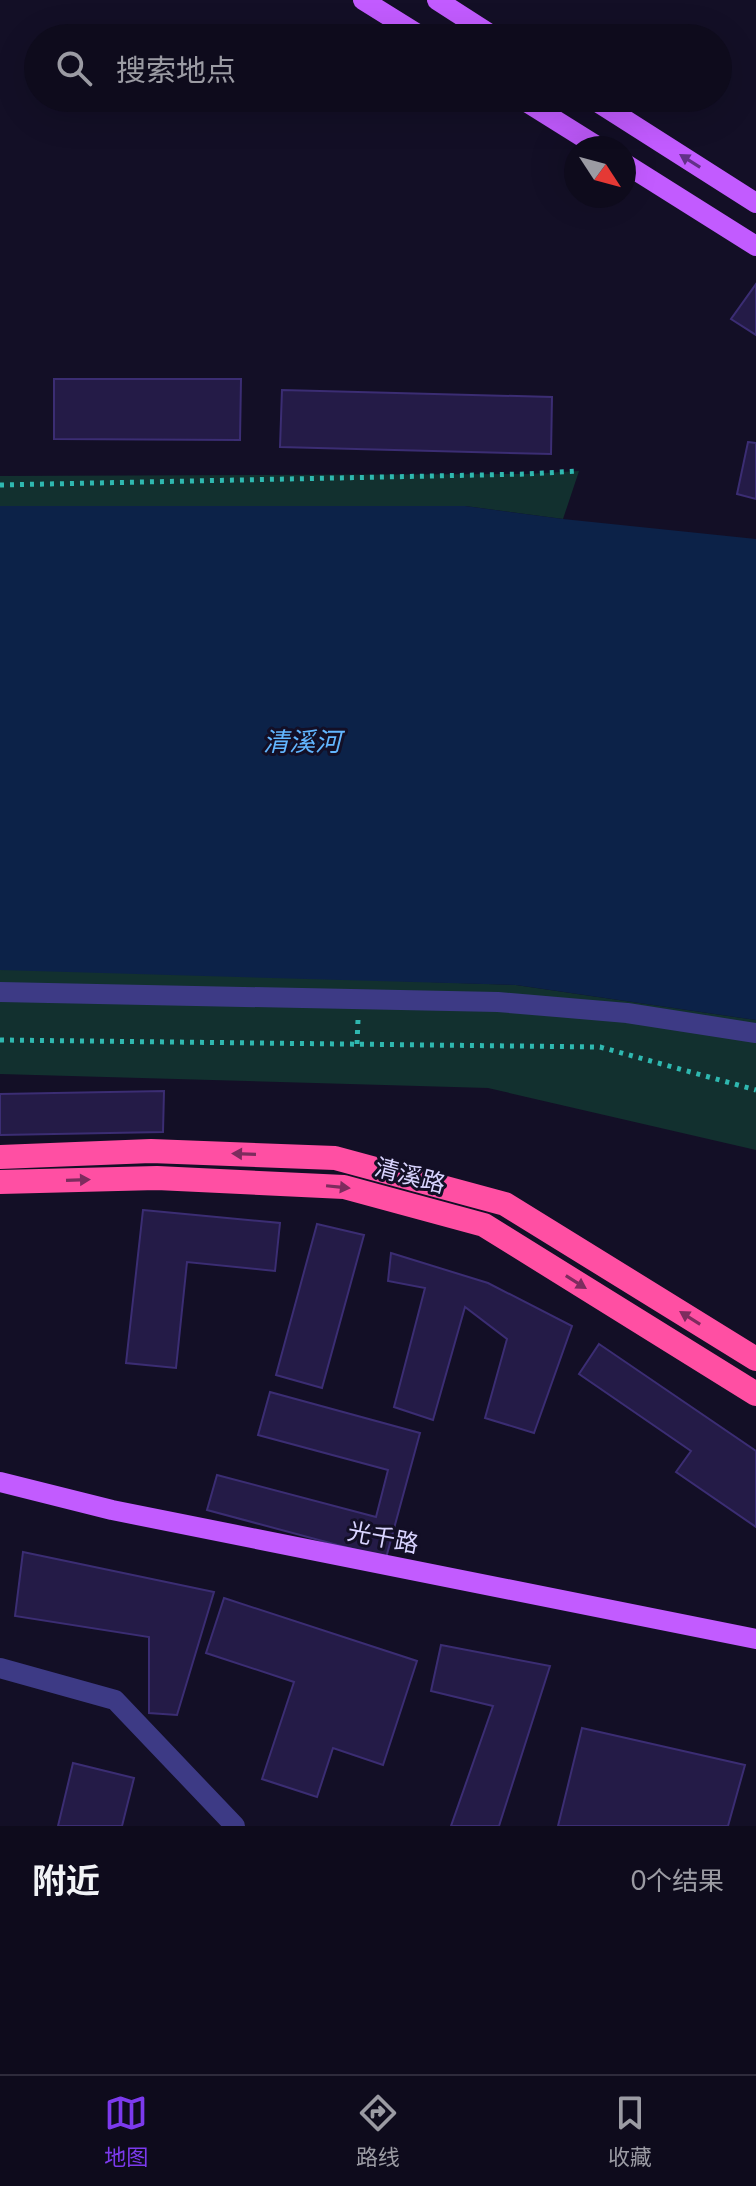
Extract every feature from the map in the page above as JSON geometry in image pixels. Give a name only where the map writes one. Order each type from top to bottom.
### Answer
[{"type":"highway","name":"清溪路","points":[[0,1157],[151,1151],[335,1158],[505,1204],[756,1359]]},
{"type":"highway","name":"清溪路","points":[[0,1182],[157,1178],[344,1187],[484,1225],[756,1394]]},
{"type":"main road","points":[[363,0],[402,24]]},
{"type":"main road","points":[[437,0],[474,24]]},
{"type":"main road","points":[[542,112],[581,136]]},
{"type":"main road","points":[[613,112],[756,203]]},
{"type":"main road","points":[[636,171],[756,246]]},
{"type":"main road","name":"光千路","points":[[0,1482],[112,1510],[756,1639]]},
{"type":"street","points":[[0,992],[498,1002],[627,1013],[756,1033]]},
{"type":"street","points":[[0,1668],[115,1700],[235,1826]]},
{"type":"path","points":[[0,485],[579,471]]},
{"type":"path","points":[[0,1040],[600,1047],[756,1090]]},
{"type":"green space","points":[[579,471],[563,519],[465,506],[0,506],[0,476],[526,474]]},
{"type":"green space","points":[[0,970],[516,985],[756,1020],[756,1150],[488,1088],[0,1074]]},
{"type":"water","name":"清溪河","points":[[0,506],[465,506],[756,539],[756,1020],[516,985],[0,970]]},
{"type":"building","points":[[756,284],[756,335],[731,319]]},
{"type":"building","points":[[54,379],[241,379],[240,440],[54,439]]},
{"type":"building","points":[[282,390],[552,397],[551,454],[280,447]]},
{"type":"building","points":[[748,442],[756,443],[756,499],[737,494]]},
{"type":"building","points":[[164,1091],[163,1132],[0,1135],[0,1094]]},
{"type":"building","points":[[143,1210],[280,1223],[275,1271],[187,1262],[176,1368],[126,1363]]},
{"type":"building","points":[[317,1224],[364,1235],[322,1388],[276,1375]]},
{"type":"building","points":[[391,1253],[488,1283],[572,1326],[534,1433],[485,1418],[507,1339],[465,1307],[433,1420],[394,1407],[425,1288],[388,1281]]},
{"type":"building","points":[[599,1344],[756,1451],[756,1527],[676,1472],[691,1451],[579,1374]]},
{"type":"building","points":[[270,1392],[420,1433],[386,1558],[207,1510],[217,1475],[376,1517],[388,1470],[258,1435]]},
{"type":"building","points":[[23,1552],[214,1592],[177,1715],[149,1713],[149,1637],[15,1616]]},
{"type":"building","points":[[224,1598],[417,1661],[383,1765],[333,1748],[317,1797],[262,1779],[294,1682],[206,1653]]},
{"type":"building","points":[[441,1645],[550,1666],[499,1826],[451,1826],[493,1706],[431,1691]]},
{"type":"building","points":[[582,1728],[745,1765],[728,1826],[558,1826]]},
{"type":"building","points":[[73,1763],[134,1778],[122,1826],[58,1826]]}]
